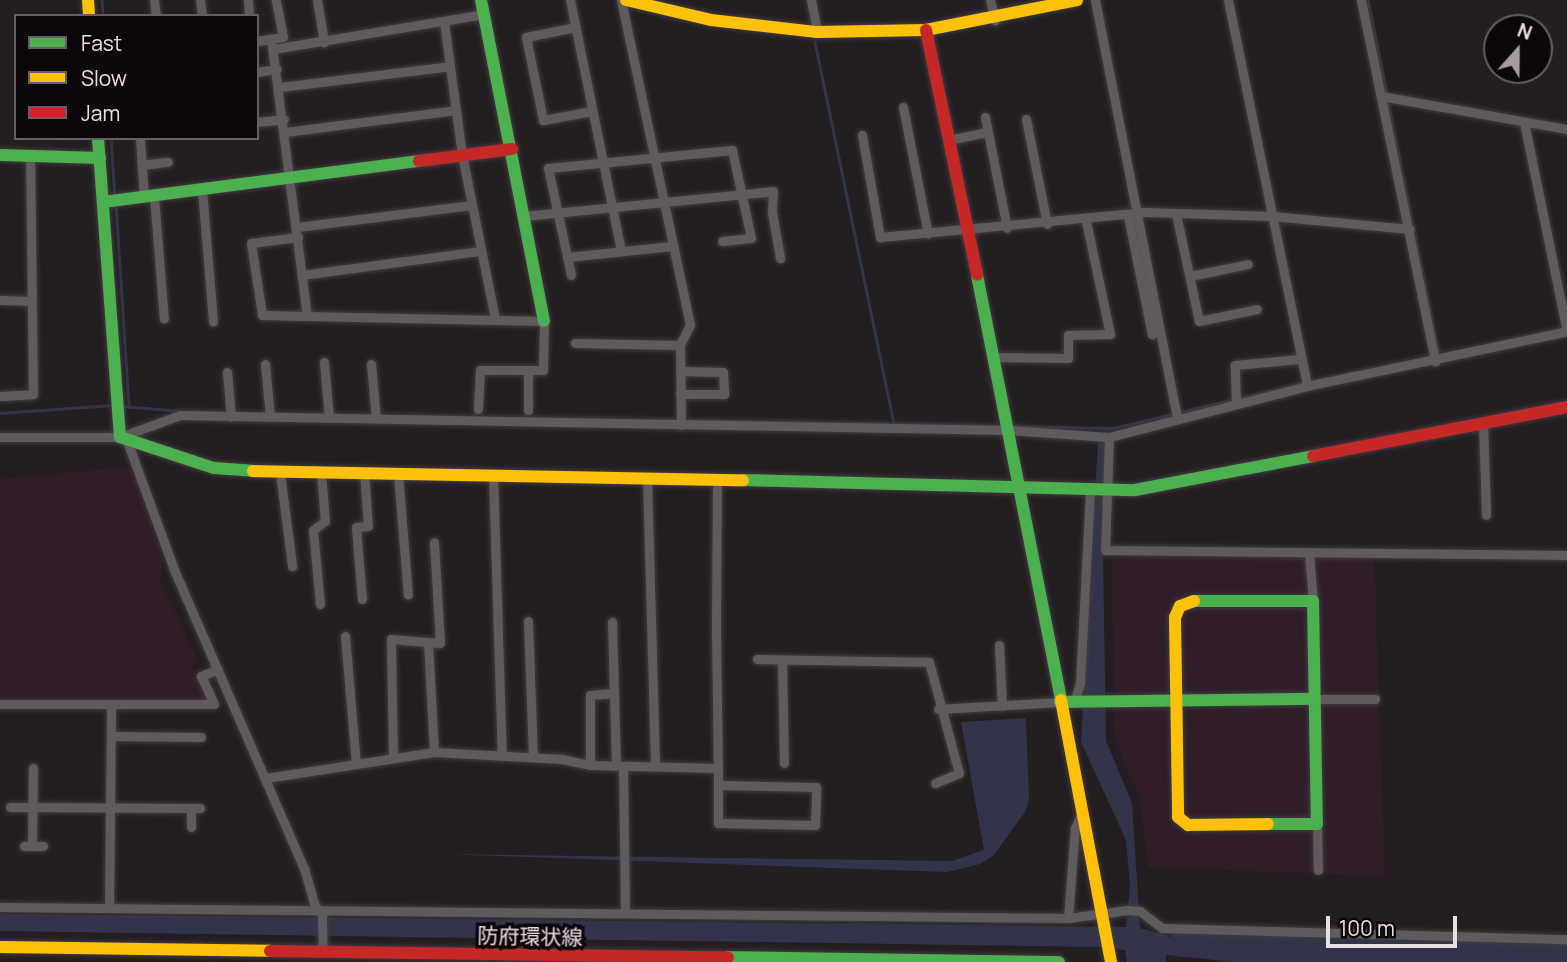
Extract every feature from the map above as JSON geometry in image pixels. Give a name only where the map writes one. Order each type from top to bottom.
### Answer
[{"type":"street","points":[[272,44],[283,37],[276,0]]},
{"type":"street","points":[[317,0],[324,42]]},
{"type":"street","points":[[478,409],[480,370],[543,370],[546,365],[544,321],[481,0]]},
{"type":"street","points":[[570,0],[621,250]]},
{"type":"street","points":[[681,425],[680,345],[690,325],[623,0],[711,20],[817,32],[926,30],[995,20],[1077,0]]},
{"type":"street","points":[[811,0],[817,32]]},
{"type":"street","points":[[990,0],[995,20]]},
{"type":"street","points":[[1096,0],[1152,335]]},
{"type":"street","points":[[1228,0],[1307,386]]},
{"type":"street","points":[[1361,0],[1435,361]]},
{"type":"street","points":[[259,41],[272,44],[324,42],[485,14]]},
{"type":"street","points":[[444,22],[470,205],[495,318]]},
{"type":"street","points":[[576,27],[526,37],[543,120],[592,111]]},
{"type":"street","points":[[926,30],[1009,430],[1111,962]]},
{"type":"street","points":[[272,44],[280,87],[307,316]]},
{"type":"street","points":[[280,87],[450,66]]},
{"type":"street","points":[[259,72],[277,69]]},
{"type":"street","points":[[1381,96],[1567,129]]},
{"type":"street","points":[[903,107],[928,234]]},
{"type":"street","points":[[285,132],[456,110]]},
{"type":"street","points":[[985,117],[1007,228]]},
{"type":"street","points":[[259,122],[284,119]]},
{"type":"street","points":[[1026,119],[1047,224]]},
{"type":"street","points":[[123,439],[180,415],[1009,430],[1109,437],[1177,417],[1307,386],[1567,331],[1524,122]]},
{"type":"street","points":[[949,141],[988,132]]},
{"type":"street","points":[[862,135],[880,237],[1133,215],[1177,214],[1272,216],[1409,229]]},
{"type":"street","points":[[98,140],[123,439],[174,572],[304,868],[315,906],[322,914],[322,949]]},
{"type":"street","points":[[139,140],[164,319]]},
{"type":"street","points":[[103,202],[512,149]]},
{"type":"street","points":[[571,275],[548,168],[732,150],[751,238],[722,241]]},
{"type":"street","points":[[0,155],[100,158]]},
{"type":"street","points":[[0,396],[33,394],[30,156]]},
{"type":"street","points":[[142,166],[168,162]]},
{"type":"street","points":[[202,190],[213,323]]},
{"type":"street","points":[[524,216],[773,191],[772,212],[780,258]]},
{"type":"street","points":[[470,205],[297,232],[251,243],[262,315],[544,321]]},
{"type":"street","points":[[1177,214],[1199,321],[1257,309]]},
{"type":"street","points":[[1133,215],[1177,417]]},
{"type":"street","points":[[993,357],[1068,358],[1068,335],[1110,334],[1086,221]]},
{"type":"street","points":[[567,257],[672,246]]},
{"type":"street","points":[[302,275],[480,251]]},
{"type":"street","points":[[1190,276],[1248,264]]},
{"type":"street","points":[[0,300],[32,302]]},
{"type":"street","points":[[575,343],[680,345]]},
{"type":"street","points":[[1236,403],[1235,366],[1300,359]]},
{"type":"street","points":[[324,362],[329,418]]},
{"type":"street","points":[[265,364],[270,417]]},
{"type":"street","points":[[371,364],[376,419]]},
{"type":"street","points":[[528,371],[528,410]]},
{"type":"street","points":[[680,371],[723,372],[724,394],[680,394]]},
{"type":"street","points":[[227,372],[231,417]]},
{"type":"street","points":[[0,437],[123,439],[214,468],[280,473],[647,477],[1096,489],[1168,485],[1567,407]]},
{"type":"street","points":[[1483,423],[1486,515]]},
{"type":"street","points":[[1077,702],[1096,489],[1109,437]]},
{"type":"street","points":[[320,604],[313,530],[325,521],[321,472]]},
{"type":"street","points":[[362,598],[356,527],[368,526],[364,472]]},
{"type":"street","points":[[280,473],[292,566]]},
{"type":"street","points":[[398,474],[408,595]]},
{"type":"street","points":[[493,475],[502,754]]},
{"type":"street","points":[[647,477],[654,766]]},
{"type":"street","points":[[717,479],[718,823],[815,825],[816,787],[718,785]]},
{"type":"street","points":[[1096,489],[1105,550],[1567,555]]},
{"type":"street","points":[[393,758],[391,639],[440,643],[434,542]]},
{"type":"street","points":[[1309,554],[1313,601],[1318,870]]},
{"type":"street","points":[[1313,601],[1194,601],[1180,606],[1175,617],[1176,810],[1182,822],[1317,824]]},
{"type":"street","points":[[528,621],[533,757]]},
{"type":"street","points":[[612,622],[625,913]]},
{"type":"street","points":[[345,636],[356,764]]},
{"type":"street","points":[[428,642],[434,752]]},
{"type":"street","points":[[999,645],[1002,706]]},
{"type":"street","points":[[757,659],[929,662],[938,709],[951,736],[959,773],[935,783]]},
{"type":"street","points":[[782,660],[784,763]]},
{"type":"street","points":[[0,705],[214,704],[201,676],[218,670]]},
{"type":"street","points":[[590,765],[590,695],[614,693]]},
{"type":"street","points":[[938,709],[1060,702],[1375,699]]},
{"type":"street","points":[[109,908],[111,705]]},
{"type":"street","points":[[111,736],[201,737]]},
{"type":"street","points":[[266,778],[434,752],[502,754],[590,765],[718,768]]},
{"type":"street","points":[[33,768],[33,846]]},
{"type":"street","points":[[10,807],[196,808],[191,827]]},
{"type":"street","points":[[1068,918],[1075,828],[1082,811]]},
{"type":"street","points":[[0,907],[322,914],[625,913],[1068,918],[1126,910],[1140,911],[1162,928],[1567,939]]},
{"type":"street","name":"防府環状線","points":[[0,947],[322,949],[1059,962]]},
{"type":"shaded area","points":[[130,467],[163,559],[160,582],[199,662],[192,665],[207,698],[0,698],[0,479]]},
{"type":"shaded area","points":[[1374,553],[1385,876],[1148,867],[1140,798],[1114,738],[1112,555]]},
{"type":"water","points":[[1107,439],[1103,554],[1106,741],[1132,803],[1140,928],[1171,937],[1176,932],[1567,940],[1567,962],[1234,962],[1166,955],[1166,962],[1127,962],[1125,950],[1099,947],[0,931],[0,914],[1126,927],[1130,885],[1126,840],[1081,742],[1098,440]]},
{"type":"water","points":[[1026,718],[1029,800],[1025,812],[993,856],[980,864],[947,872],[443,854],[952,861],[984,850],[961,722]]},
{"type":"waterway","points":[[102,0],[103,14]]},
{"type":"waterway","points":[[1368,0],[1387,94]]},
{"type":"waterway","points":[[815,42],[894,423]]},
{"type":"waterway","points":[[1388,101],[1439,355]]},
{"type":"waterway","points":[[111,140],[115,198]]},
{"type":"waterway","points":[[116,204],[129,407]]},
{"type":"waterway","points":[[1309,381],[1354,372]]},
{"type":"waterway","points":[[1180,412],[1303,383]]},
{"type":"waterway","points":[[0,413],[112,405]]},
{"type":"waterway","points":[[122,406],[181,411]]},
{"type":"waterway","points":[[1014,426],[1113,428],[1173,414]]},
{"type":"waterway","points":[[660,419],[678,420]]},
{"type":"waterway","points":[[685,420],[983,425]]},
{"type":"traffic: fast","points":[[481,0],[544,321]]},
{"type":"traffic: fast","points":[[98,140],[120,437],[214,468],[253,471]]},
{"type":"traffic: fast","points":[[0,155],[100,158]]},
{"type":"traffic: fast","points":[[103,202],[419,161]]},
{"type":"traffic: fast","points":[[977,275],[1061,700]]},
{"type":"traffic: fast","points":[[743,480],[1135,490],[1313,456]]},
{"type":"traffic: fast","points":[[1194,601],[1313,601],[1317,824],[1268,824]]},
{"type":"traffic: fast","points":[[1060,702],[1314,699]]},
{"type":"traffic: fast","points":[[728,957],[1059,962]]},
{"type":"traffic: slow","points":[[88,0],[89,14]]},
{"type":"traffic: slow","points":[[626,0],[711,20],[817,32],[926,30],[1077,0]]},
{"type":"traffic: slow","points":[[253,471],[743,480]]},
{"type":"traffic: slow","points":[[1194,601],[1180,606],[1175,617],[1178,817],[1188,825],[1268,824]]},
{"type":"traffic: slow","points":[[1061,700],[1111,962]]},
{"type":"traffic: slow","points":[[0,947],[270,951]]},
{"type":"traffic: jam","points":[[926,30],[977,275]]},
{"type":"traffic: jam","points":[[419,161],[512,149]]},
{"type":"traffic: jam","points":[[1313,456],[1567,407]]},
{"type":"traffic: jam","points":[[270,951],[728,957]]}]
